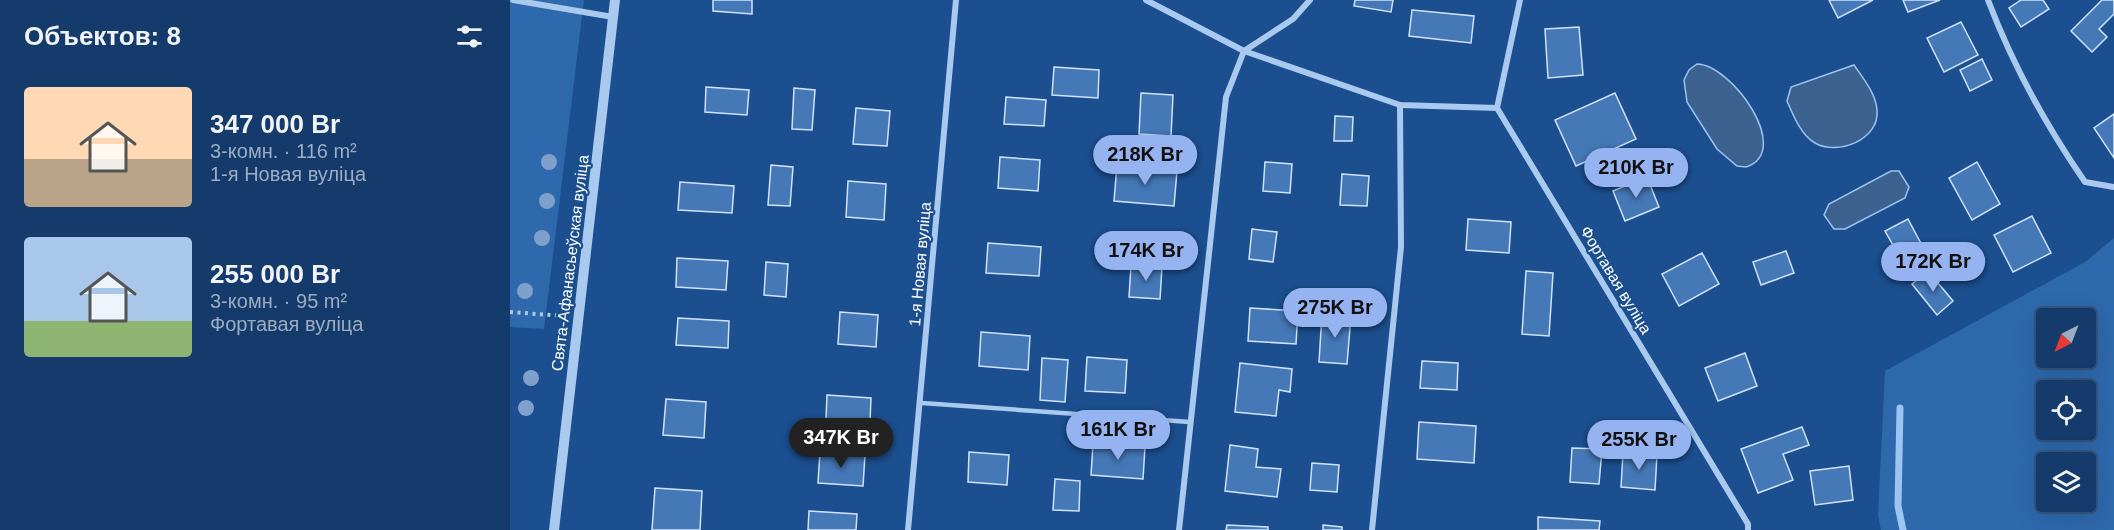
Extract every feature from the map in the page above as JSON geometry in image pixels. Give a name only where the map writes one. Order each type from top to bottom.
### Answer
[{"type":"street","points":[[513,0],[614,17]]},
{"type":"street","name":"Свята-Афанасьеўская вуліца","points":[[554,530],[615,0]]},
{"type":"street","name":"1-я Новая вуліца","points":[[908,530],[922,403],[956,0]]},
{"type":"street","points":[[1146,0],[1244,51],[1400,105],[1497,108],[1520,0]]},
{"type":"street","points":[[1179,530],[1226,98],[1244,51],[1293,19],[1310,0]]},
{"type":"street","points":[[1988,0],[2008,53],[2064,151],[2085,182],[2114,187]]},
{"type":"street","points":[[1372,530],[1401,247],[1400,105]]},
{"type":"street","name":"Фортавая вуліца","points":[[1497,108],[1748,524],[1748,530]]},
{"type":"lane","points":[[922,403],[1190,422]]},
{"type":"path","points":[[510,312],[579,318]]},
{"type":"shaded area","points":[[510,0],[584,0],[544,329],[510,327]]},
{"type":"shaded area","points":[[1697,64],[1711,68],[1726,78],[1740,92],[1761,127],[1763,144],[1759,158],[1746,167],[1737,166],[1717,149],[1687,102],[1684,80],[1689,70]]},
{"type":"shaded area","points":[[1854,65],[1874,98],[1877,110],[1876,121],[1872,130],[1855,143],[1834,148],[1824,147],[1810,139],[1795,118],[1787,101],[1791,87]]},
{"type":"shaded area","points":[[1891,171],[1899,171],[1909,187],[1905,198],[1845,229],[1834,229],[1824,215],[1829,204]]},
{"type":"shaded area","points":[[2114,238],[2114,530],[1881,530],[1878,515],[1885,371],[2085,262]]},
{"type":"building","points":[[713,0],[752,0],[752,14],[713,11]]},
{"type":"building","points":[[1355,0],[1393,0],[1391,12],[1354,6]]},
{"type":"building","points":[[1829,0],[1873,0],[1838,18]]},
{"type":"building","points":[[1903,0],[1940,0],[1908,12]]},
{"type":"building","points":[[2021,0],[2043,0],[2049,9],[2021,27],[2009,8]]},
{"type":"building","points":[[2102,0],[2114,0],[2114,14],[2099,29],[2107,37],[2092,52],[2071,31]]},
{"type":"building","points":[[1412,10],[1474,16],[1471,43],[1409,36]]},
{"type":"building","points":[[1961,22],[1978,55],[1944,72],[1927,38]]},
{"type":"building","points":[[1579,27],[1583,75],[1548,78],[1545,29]]},
{"type":"building","points":[[1982,59],[1992,80],[1970,91],[1960,70]]},
{"type":"building","points":[[1054,67],[1099,70],[1098,98],[1052,95]]},
{"type":"building","points":[[706,87],[749,90],[747,115],[705,112]]},
{"type":"building","points":[[794,88],[815,90],[812,130],[792,129]]},
{"type":"building","points":[[1141,93],[1173,95],[1171,136],[1139,134]]},
{"type":"building","points":[[1615,93],[1636,139],[1576,166],[1555,120]]},
{"type":"building","points":[[1006,97],[1046,100],[1044,126],[1004,124]]},
{"type":"building","points":[[856,108],[890,111],[887,146],[853,144]]},
{"type":"building","points":[[2114,114],[2114,158],[2094,128]]},
{"type":"building","points":[[1335,116],[1353,117],[1352,141],[1334,141]]},
{"type":"building","points":[[1000,157],[1040,160],[1038,191],[998,188]]},
{"type":"building","points":[[1265,162],[1292,164],[1290,193],[1263,191]]},
{"type":"building","points":[[1977,162],[2000,204],[1972,220],[1949,178]]},
{"type":"building","points":[[771,165],[793,167],[790,206],[768,205]]},
{"type":"building","points":[[1117,165],[1177,171],[1174,206],[1114,201]]},
{"type":"building","points":[[1342,174],[1369,176],[1367,206],[1340,205]]},
{"type":"building","points":[[1647,177],[1659,207],[1625,221],[1613,191]]},
{"type":"building","points":[[848,181],[886,184],[884,220],[846,217]]},
{"type":"building","points":[[680,182],[734,186],[732,213],[678,210]]},
{"type":"building","points":[[2032,216],[2051,253],[2013,272],[1994,235]]},
{"type":"building","points":[[1468,219],[1511,222],[1509,253],[1466,250]]},
{"type":"building","points":[[1908,219],[1925,251],[1903,263],[1885,231]]},
{"type":"building","points":[[1252,229],[1277,232],[1273,262],[1249,259]]},
{"type":"building","points":[[988,243],[1041,247],[1039,276],[986,273]]},
{"type":"building","points":[[1786,251],[1794,273],[1761,285],[1753,262]]},
{"type":"building","points":[[1702,253],[1719,284],[1679,306],[1662,274]]},
{"type":"building","points":[[677,258],[728,261],[726,290],[676,287]]},
{"type":"building","points":[[766,262],[788,264],[786,297],[764,295]]},
{"type":"building","points":[[1131,265],[1162,267],[1160,299],[1129,297]]},
{"type":"building","points":[[1526,271],[1553,273],[1549,336],[1522,334]]},
{"type":"building","points":[[1928,271],[1953,301],[1937,315],[1912,284]]},
{"type":"building","points":[[1250,308],[1298,311],[1296,344],[1248,341]]},
{"type":"building","points":[[840,312],[878,315],[876,347],[838,344]]},
{"type":"building","points":[[1322,314],[1351,316],[1347,364],[1319,362]]},
{"type":"building","points":[[678,318],[729,321],[728,348],[676,345]]},
{"type":"building","points":[[981,332],[1030,336],[1028,370],[979,366]]},
{"type":"building","points":[[1745,353],[1757,386],[1718,401],[1705,368]]},
{"type":"building","points":[[1087,357],[1127,360],[1125,393],[1085,391]]},
{"type":"building","points":[[1042,358],[1068,360],[1065,402],[1040,400]]},
{"type":"building","points":[[1422,361],[1458,363],[1457,390],[1420,388]]},
{"type":"building","points":[[1240,363],[1292,369],[1290,392],[1279,390],[1276,416],[1235,412]]},
{"type":"building","points":[[827,395],[871,398],[870,422],[826,419]]},
{"type":"building","points":[[666,399],[706,402],[704,438],[663,435]]},
{"type":"building","points":[[1419,422],[1476,426],[1474,463],[1417,459]]},
{"type":"building","points":[[1802,427],[1809,445],[1783,454],[1793,480],[1758,493],[1741,449]]},
{"type":"building","points":[[1093,444],[1145,447],[1143,479],[1091,475]]},
{"type":"building","points":[[1230,445],[1258,449],[1256,467],[1281,469],[1277,497],[1225,491]]},
{"type":"building","points":[[1572,448],[1602,449],[1599,484],[1570,482]]},
{"type":"building","points":[[820,451],[865,455],[863,486],[818,483]]},
{"type":"building","points":[[969,452],[1009,455],[1007,485],[968,482]]},
{"type":"building","points":[[1623,453],[1657,455],[1655,490],[1621,487]]},
{"type":"building","points":[[1312,463],[1339,465],[1337,492],[1310,490]]},
{"type":"building","points":[[1849,466],[1853,500],[1815,505],[1810,471]]},
{"type":"building","points":[[1055,479],[1080,481],[1079,511],[1053,510]]},
{"type":"building","points":[[655,488],[702,491],[700,530],[652,530]]},
{"type":"building","points":[[809,511],[857,514],[856,530],[808,530]]},
{"type":"building","points":[[1538,517],[1600,521],[1599,530],[1538,530]]},
{"type":"building","points":[[1227,525],[1268,527],[1268,530],[1226,530]]},
{"type":"building","points":[[1323,525],[1342,527],[1342,530],[1323,530]]},
{"type":"waterway","points":[[1900,408],[1898,506],[1903,530]]}]
